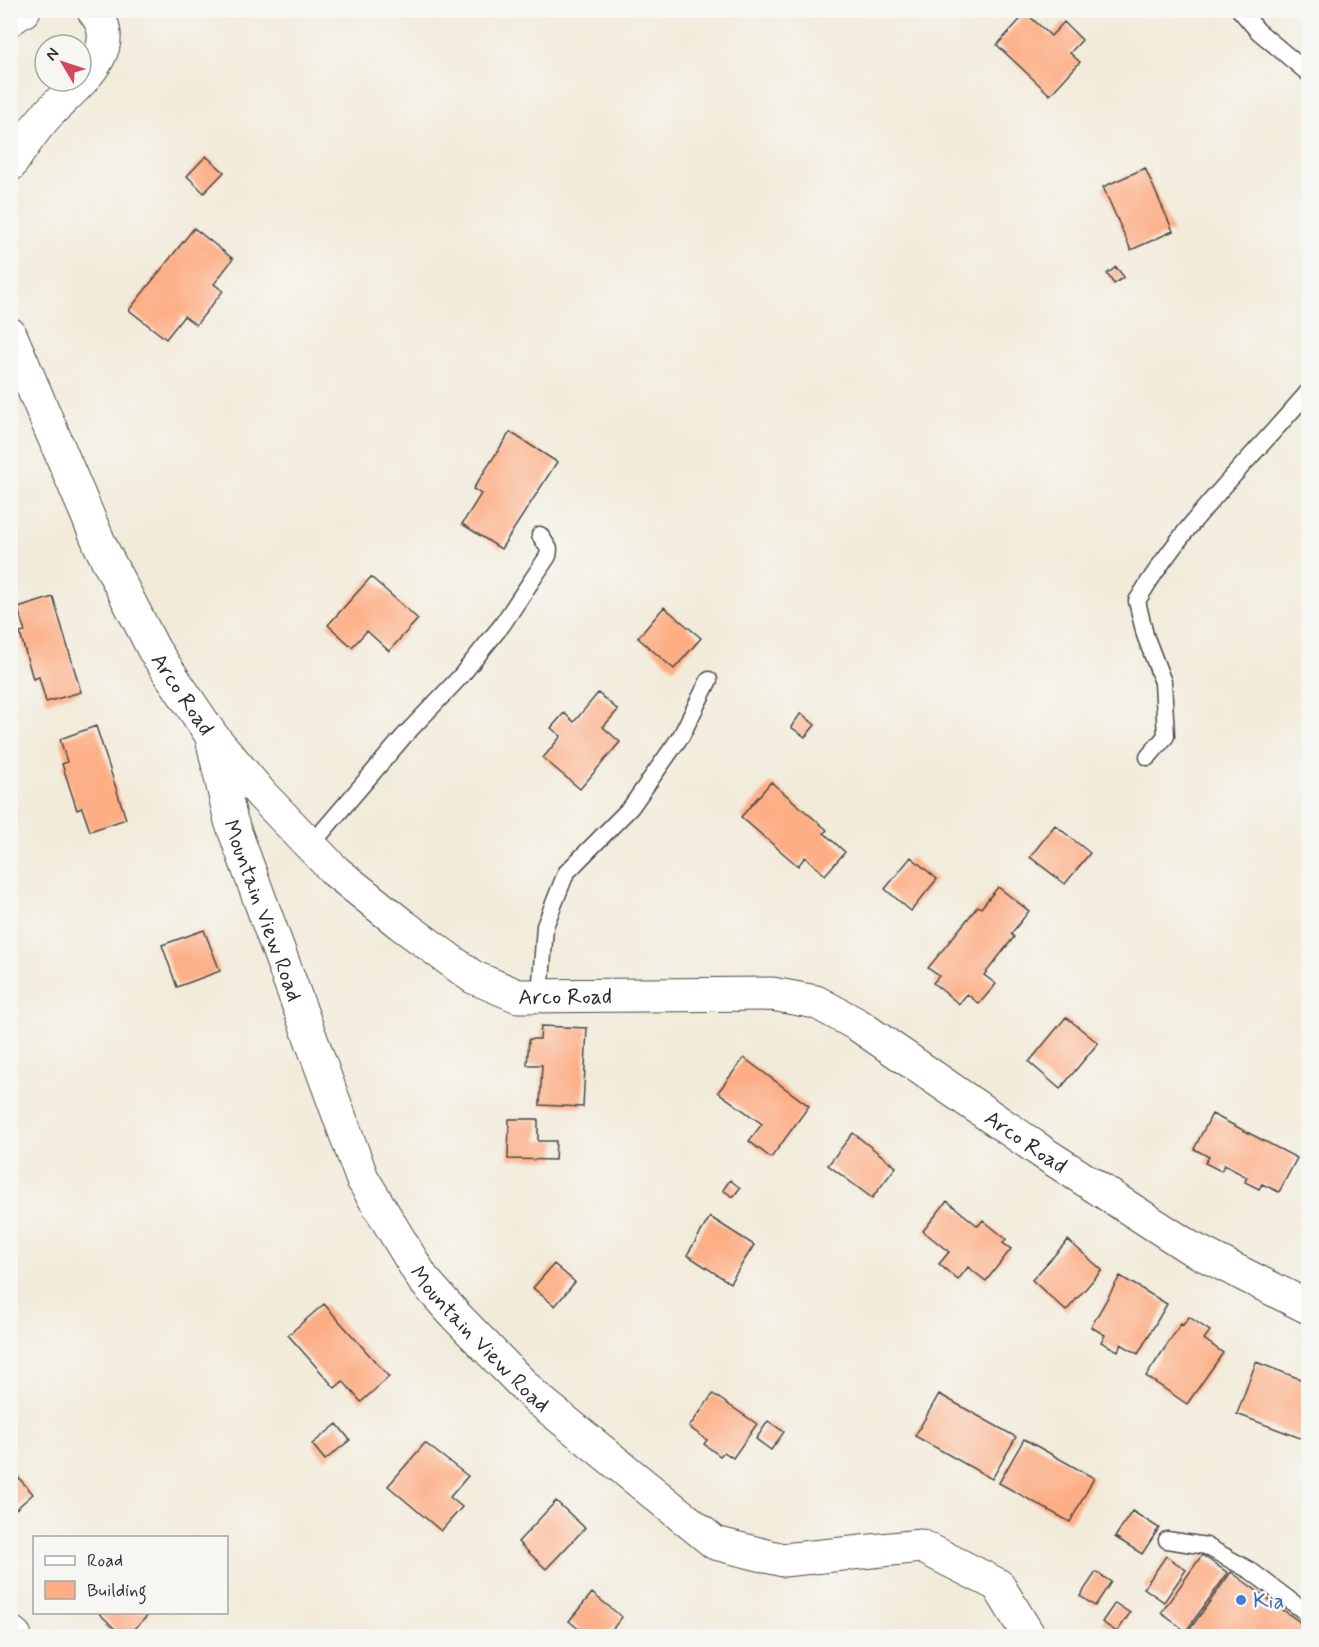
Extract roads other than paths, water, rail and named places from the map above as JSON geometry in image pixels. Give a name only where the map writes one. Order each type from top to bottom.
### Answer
[{"type":"street","points":[[10,19],[24,10]]},
{"type":"street","points":[[10,165],[48,113],[92,71],[100,56],[104,37],[99,17],[93,10]]},
{"type":"street","name":"Arco Road","points":[[10,334],[101,547],[154,650],[212,736],[262,795],[335,871],[401,924],[473,977],[518,996],[772,994],[816,1002],[858,1025],[1046,1154],[1189,1247],[1308,1307]]},
{"type":"street","name":"Mountain View Road","points":[[212,736],[231,821],[362,1178],[423,1279],[456,1316],[534,1396],[716,1544],[783,1560],[921,1546],[998,1585],[1029,1636]]},
{"type":"street","points":[[10,1632],[15,1636]]},
{"type":"lane","points":[[1240,10],[1258,31],[1308,73]]},
{"type":"lane","points":[[1149,757],[1166,736],[1163,682],[1145,635],[1137,601],[1156,568],[1308,392]]},
{"type":"lane","points":[[311,845],[404,736],[460,677],[502,625],[548,556],[549,549],[540,535]]},
{"type":"lane","points":[[540,996],[545,926],[566,873],[631,807],[681,736],[709,680]]},
{"type":"lane","points":[[1167,1540],[1206,1546],[1251,1571],[1307,1610]]},
{"type":"place","name":"Kia","points":[[1241,1600]]}]
